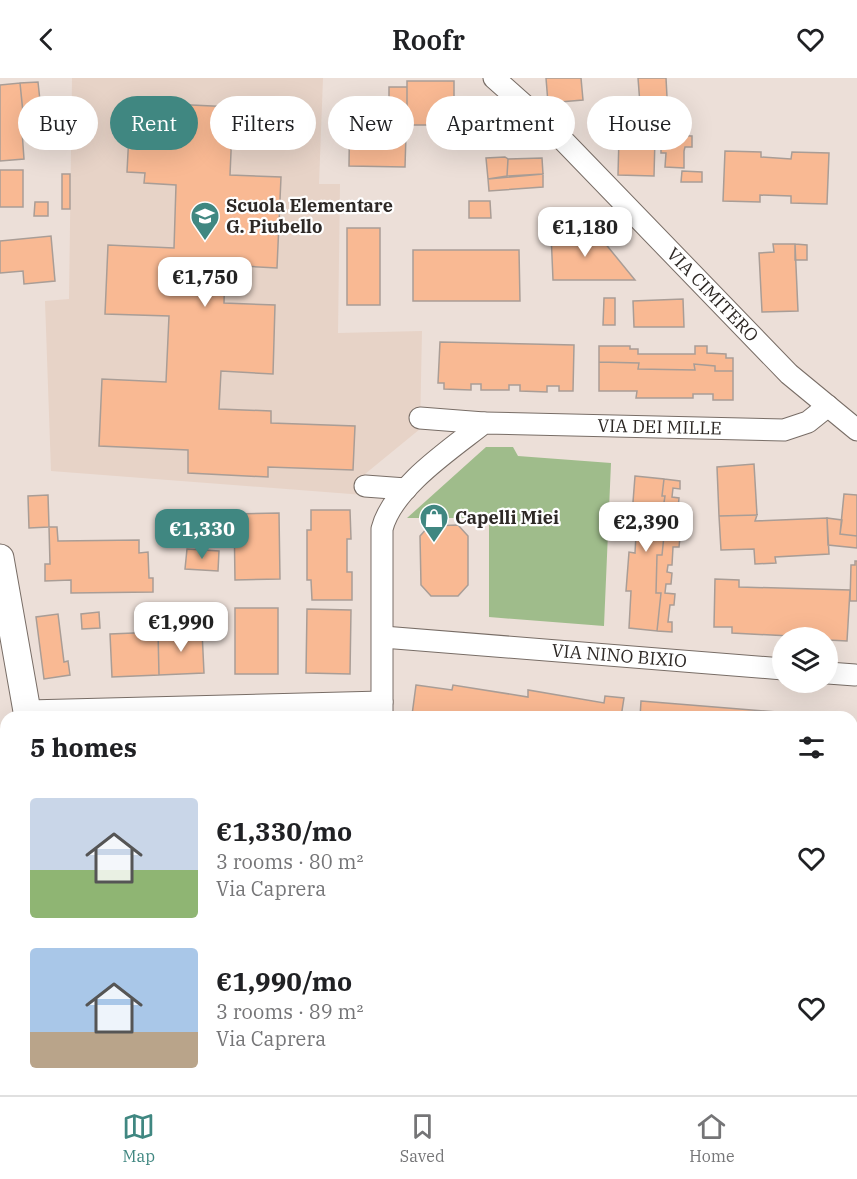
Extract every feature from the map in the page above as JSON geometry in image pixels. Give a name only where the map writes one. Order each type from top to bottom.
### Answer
[{"type":"main road","points":[[0,558],[4,600],[27,711]]},
{"type":"street","name":"VIA CIMITERO","points":[[494,78],[556,134],[789,374],[857,430]]},
{"type":"street","name":"VIA DEI MILLE","points":[[420,418],[484,423],[784,430],[808,422],[828,406]]},
{"type":"street","points":[[294,711],[382,710],[382,529],[386,513],[406,489],[445,453],[484,423]]},
{"type":"street","points":[[365,486],[406,489]]},
{"type":"street","name":"VIA NINO BIXIO","points":[[383,637],[772,668]]},
{"type":"street","points":[[838,674],[855,675]]},
{"type":"shaded area","name":"Scuola Elementare G. Piubello","points":[[72,78],[323,78],[319,184],[340,184],[338,333],[422,331],[420,429],[365,474],[364,495],[51,471],[45,301],[69,299],[71,150],[98,150],[98,96],[72,96]]},
{"type":"green space","points":[[486,447],[513,447],[518,456],[611,463],[604,626],[489,617],[489,518],[407,518]]},
{"type":"building","points":[[546,78],[581,78],[583,100],[575,101],[575,96],[547,96]]},
{"type":"building","points":[[638,78],[666,78],[667,96],[639,96]]},
{"type":"building","points":[[407,81],[454,81],[454,96],[426,96],[426,125],[414,125],[414,96],[407,96]]},
{"type":"building","points":[[38,82],[40,96],[21,96],[20,83]]},
{"type":"building","points":[[20,83],[18,150],[23,150],[24,159],[0,161],[0,85]]},
{"type":"building","points":[[389,87],[407,87],[407,96],[389,96]]},
{"type":"building","points":[[198,105],[210,106],[210,150],[231,150],[230,175],[281,177],[277,268],[225,265],[224,303],[275,305],[273,374],[221,371],[219,409],[271,411],[271,423],[355,426],[353,470],[268,467],[268,477],[188,473],[188,450],[99,446],[102,379],[166,382],[169,316],[105,314],[108,245],[174,248],[176,185],[144,183],[145,173],[127,172],[128,150],[198,150]]},
{"type":"building","points":[[349,150],[406,150],[405,167],[349,166]]},
{"type":"building","points":[[619,150],[655,150],[654,176],[618,175]]},
{"type":"building","points":[[661,150],[684,150],[684,168],[665,167],[666,153],[661,153]]},
{"type":"building","points":[[725,151],[761,152],[761,157],[791,159],[792,152],[829,153],[827,204],[791,203],[791,196],[760,195],[760,202],[723,201]]},
{"type":"building","points":[[505,157],[508,159],[507,176],[488,179],[486,158]]},
{"type":"building","points":[[542,158],[543,174],[507,176],[508,159]]},
{"type":"building","points":[[0,170],[23,170],[23,207],[0,207]]},
{"type":"building","points":[[682,171],[702,172],[702,182],[681,182]]},
{"type":"building","points":[[62,174],[70,174],[70,209],[62,209]]},
{"type":"building","points":[[543,174],[543,187],[489,191],[488,179]]},
{"type":"building","points":[[469,201],[490,201],[491,218],[469,218]]},
{"type":"building","points":[[35,202],[48,202],[48,216],[34,216]]},
{"type":"building","points":[[347,228],[380,228],[380,305],[347,305]]},
{"type":"building","points":[[595,231],[635,280],[553,280],[551,233]]},
{"type":"building","points":[[51,236],[55,281],[24,284],[23,271],[0,273],[0,241]]},
{"type":"building","points":[[773,244],[795,244],[798,311],[762,312],[759,253],[774,252]]},
{"type":"building","points":[[795,244],[807,245],[807,260],[795,260]]},
{"type":"building","points":[[413,250],[519,250],[520,301],[413,301]]},
{"type":"building","points":[[604,298],[615,298],[615,325],[603,325]]},
{"type":"building","points":[[683,299],[684,327],[634,327],[633,301]]},
{"type":"building","points":[[440,342],[574,345],[573,391],[559,391],[559,386],[547,386],[547,392],[520,391],[520,385],[509,385],[509,390],[481,390],[481,384],[471,384],[471,390],[444,389],[444,383],[438,383]]},
{"type":"building","points":[[599,346],[630,346],[630,349],[638,349],[638,354],[695,354],[695,346],[707,346],[707,353],[726,354],[726,358],[733,358],[733,371],[715,371],[715,366],[694,364],[695,370],[638,369],[639,363],[599,362]]},
{"type":"building","points":[[599,362],[639,363],[638,369],[695,370],[694,364],[715,366],[715,371],[733,371],[733,400],[713,400],[713,394],[693,394],[693,398],[636,398],[637,391],[599,391]]},
{"type":"building","points":[[754,464],[757,515],[719,516],[717,467]]},
{"type":"building","points":[[635,476],[664,479],[662,496],[665,496],[662,515],[666,516],[662,555],[657,555],[656,593],[661,593],[657,631],[629,628],[631,591],[626,591],[629,552],[635,553],[637,516],[632,515]]},
{"type":"building","points":[[664,479],[680,481],[680,489],[673,488],[672,497],[679,498],[678,508],[672,508],[671,517],[680,518],[679,528],[674,528],[674,536],[680,537],[679,547],[673,547],[672,565],[668,565],[667,572],[672,573],[671,584],[666,584],[665,593],[675,594],[674,605],[670,605],[668,622],[672,622],[672,632],[657,631],[661,593],[656,593],[657,555],[662,555],[666,516],[662,515],[665,496],[662,496]]},
{"type":"building","points":[[844,494],[857,495],[857,536],[840,534]]},
{"type":"building","points":[[48,495],[49,527],[29,528],[28,496]]},
{"type":"building","points":[[311,510],[350,510],[351,539],[347,539],[347,572],[352,572],[352,600],[312,600],[311,580],[307,580],[307,530],[311,530]]},
{"type":"building","points":[[279,513],[280,579],[235,580],[234,514]]},
{"type":"building","points":[[757,515],[755,521],[827,518],[829,554],[775,557],[776,563],[755,564],[754,549],[721,550],[719,516]]},
{"type":"building","points":[[827,518],[842,520],[840,534],[857,536],[857,548],[828,545]]},
{"type":"building","points":[[458,525],[468,536],[468,585],[458,596],[431,596],[421,585],[420,536],[429,526]]},
{"type":"building","points":[[49,527],[57,527],[58,541],[139,540],[139,553],[148,552],[149,578],[153,578],[153,592],[71,593],[71,580],[45,581],[45,564],[50,564]]},
{"type":"building","points":[[187,549],[219,551],[218,571],[185,569]]},
{"type":"building","points":[[857,561],[857,601],[850,601],[851,565],[855,565]]},
{"type":"building","points":[[715,579],[739,580],[739,587],[850,590],[847,641],[838,641],[838,627],[772,627],[772,635],[732,633],[732,627],[714,627]]},
{"type":"building","points":[[235,608],[278,608],[278,674],[235,674]]},
{"type":"building","points":[[307,609],[351,610],[350,674],[306,673]]},
{"type":"building","points":[[99,612],[100,628],[82,629],[81,614]]},
{"type":"building","points":[[58,614],[64,662],[68,661],[70,675],[44,679],[36,617]]},
{"type":"building","points":[[202,631],[204,673],[159,675],[158,632]]},
{"type":"building","points":[[158,632],[159,675],[112,677],[110,634]]},
{"type":"building","points":[[416,685],[452,690],[453,685],[528,697],[528,690],[604,703],[605,696],[624,698],[622,711],[413,711]]},
{"type":"building","points":[[641,701],[765,711],[640,711]]},
{"type":"place","name":"Scuola Elementare G. Piubello","points":[[205,242]]},
{"type":"place","name":"Capelli Miei","points":[[434,544]]}]
